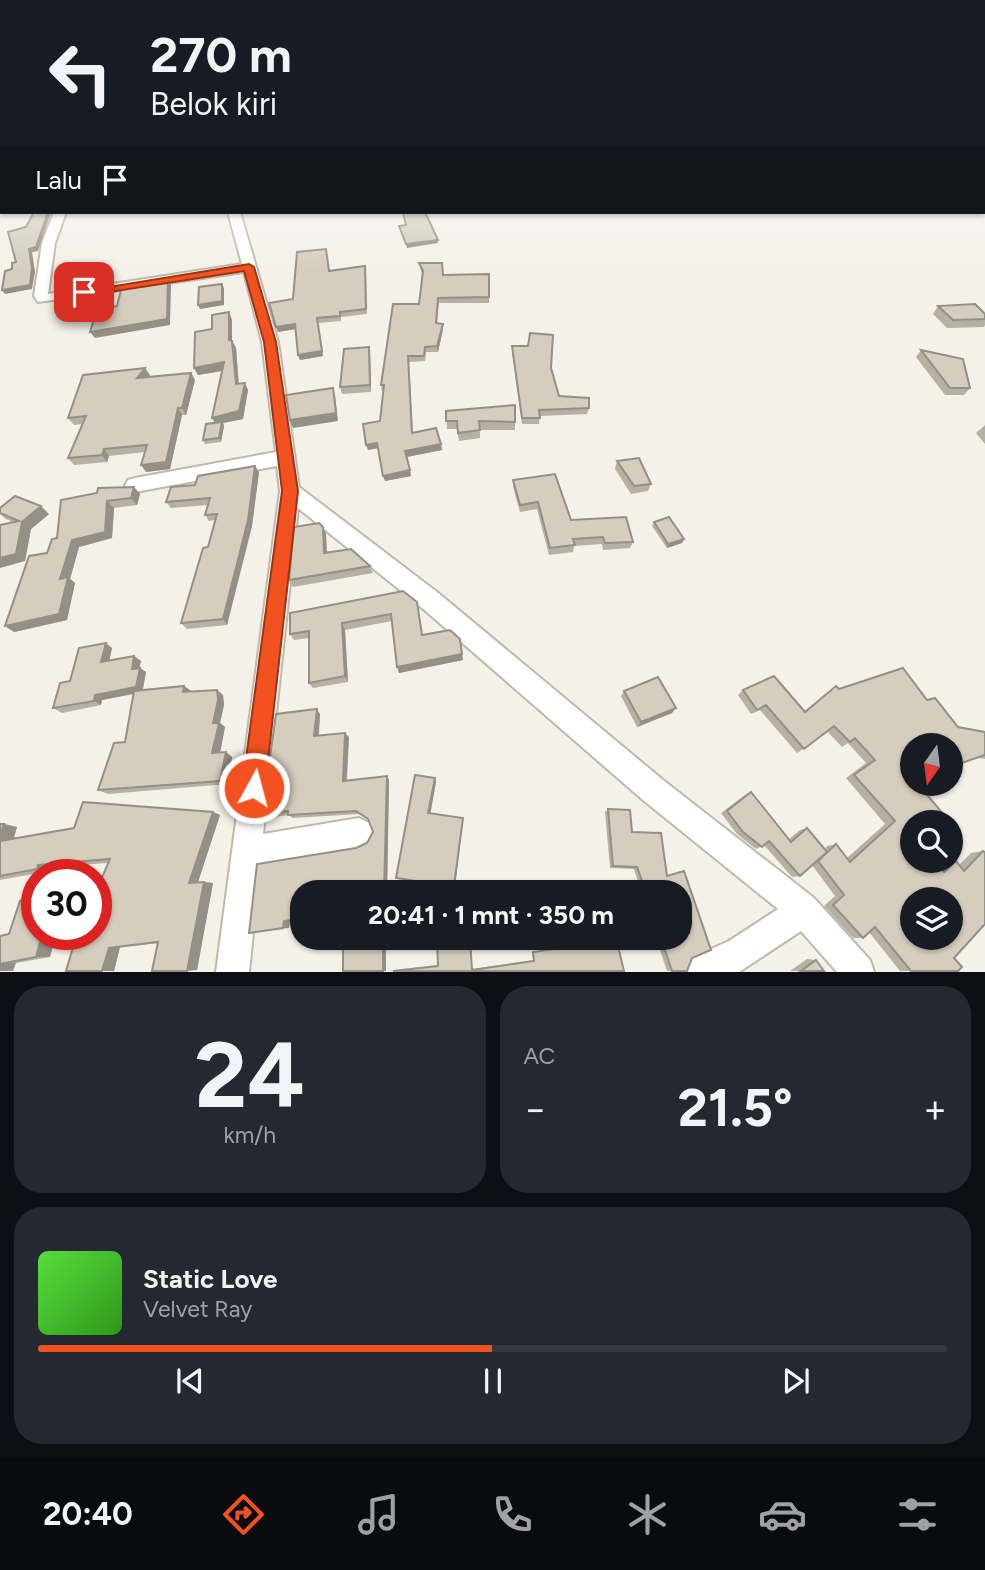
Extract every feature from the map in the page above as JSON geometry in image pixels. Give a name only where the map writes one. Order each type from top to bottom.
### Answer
[{"type":"street","points":[[59,214],[50,230],[46,249],[40,296],[43,299],[249,267]]},
{"type":"street","points":[[233,971],[290,491],[270,342],[235,214]]},
{"type":"street","points":[[135,485],[286,457]]},
{"type":"street","points":[[290,491],[371,549],[653,790],[803,909],[858,971]]},
{"type":"street","points":[[246,852],[359,833]]},
{"type":"street","points":[[699,971],[716,966],[768,936],[803,909]]},
{"type":"building","points":[[33,214],[47,214],[36,247],[29,249],[32,268],[30,285],[2,290],[5,271],[12,269],[12,263],[16,262],[8,232],[26,227]]},
{"type":"building","points":[[403,214],[426,214],[438,240],[406,244],[399,226],[406,225]]},
{"type":"building","points":[[326,249],[329,271],[365,266],[366,309],[340,312],[340,316],[317,318],[322,351],[298,355],[295,324],[276,327],[269,303],[293,299],[297,252]]},
{"type":"building","points":[[419,263],[442,263],[443,275],[489,274],[489,297],[438,298],[436,323],[443,324],[437,346],[425,347],[424,356],[408,356],[412,433],[436,428],[441,444],[405,451],[410,470],[383,476],[377,443],[366,445],[363,424],[380,421],[384,385],[381,385],[393,304],[419,304],[423,271]]},
{"type":"building","points":[[168,279],[167,319],[90,332],[97,309],[117,306],[122,286]]},
{"type":"building","points":[[222,284],[222,301],[198,305],[199,287]]},
{"type":"building","points":[[975,304],[985,314],[985,319],[953,320],[938,306]]},
{"type":"building","points":[[229,312],[229,340],[232,341],[236,384],[245,383],[239,411],[212,418],[224,362],[194,368],[195,332],[212,329],[212,315]]},
{"type":"building","points":[[530,333],[553,335],[551,368],[559,396],[589,398],[589,408],[539,410],[540,418],[522,418],[512,346],[528,346]]},
{"type":"building","points":[[369,347],[370,385],[340,387],[344,349]]},
{"type":"building","points":[[921,350],[963,359],[970,388],[950,388]]},
{"type":"building","points":[[145,368],[137,378],[191,373],[182,408],[178,408],[166,462],[141,465],[147,445],[104,449],[102,455],[68,458],[86,416],[68,418],[83,375]]},
{"type":"building","points":[[333,388],[336,413],[290,420],[286,395]]},
{"type":"building","points":[[515,405],[515,422],[479,421],[480,430],[458,433],[457,421],[446,421],[446,411]]},
{"type":"building","points":[[222,422],[219,438],[203,440],[206,424]]},
{"type":"building","points":[[639,458],[651,484],[634,486],[617,461]]},
{"type":"building","points":[[255,466],[248,520],[223,619],[181,623],[203,548],[208,547],[217,514],[205,515],[210,498],[166,502],[171,487],[195,485],[198,476]]},
{"type":"building","points":[[555,474],[571,520],[626,517],[633,542],[605,543],[603,537],[573,539],[575,545],[550,548],[538,502],[520,505],[513,480]]},
{"type":"building","points":[[134,487],[131,498],[107,501],[105,532],[72,540],[60,579],[68,577],[59,614],[5,626],[29,556],[47,553],[52,539],[57,538],[61,500],[97,493],[98,488]]},
{"type":"building","points":[[15,496],[41,506],[22,522],[16,554],[0,558],[0,525],[19,521],[0,513],[0,508]]},
{"type":"building","points":[[669,517],[684,539],[668,544],[654,522]]},
{"type":"building","points":[[319,523],[323,527],[324,553],[351,549],[370,566],[289,580],[294,527]]},
{"type":"building","points":[[403,591],[417,602],[422,635],[450,630],[460,639],[462,654],[397,667],[391,614],[342,623],[345,676],[309,683],[309,631],[290,634],[290,613]]},
{"type":"building","points":[[106,643],[101,662],[134,656],[132,669],[140,668],[136,687],[95,695],[94,701],[53,708],[60,683],[70,681],[79,648]]},
{"type":"building","points":[[903,668],[927,700],[935,698],[958,727],[985,732],[985,755],[963,763],[963,733],[900,733],[900,796],[928,796],[940,810],[900,810],[900,873],[963,873],[963,870],[985,852],[985,924],[963,948],[963,887],[900,887],[900,950],[961,950],[954,958],[962,967],[958,971],[911,971],[875,927],[863,938],[833,905],[844,895],[818,861],[836,844],[850,862],[895,821],[854,775],[875,760],[855,738],[850,742],[834,726],[804,749],[766,705],[757,710],[743,690],[774,676],[805,712],[836,686],[839,689]]},
{"type":"building","points":[[658,677],[676,708],[641,722],[624,691]]},
{"type":"building","points":[[184,686],[183,692],[217,690],[218,700],[213,723],[219,723],[212,753],[226,752],[220,781],[98,790],[114,743],[125,742],[134,691]]},
{"type":"building","points":[[317,709],[314,736],[345,733],[343,781],[387,776],[384,880],[290,880],[290,920],[284,921],[283,928],[249,933],[257,864],[356,848],[367,843],[373,832],[368,819],[356,811],[288,815],[288,811],[262,815],[276,714]]},
{"type":"building","points":[[415,775],[435,778],[428,813],[463,818],[455,880],[396,878]]},
{"type":"building","points":[[751,792],[791,842],[807,828],[827,852],[800,876],[769,841],[762,847],[743,832],[727,811]]},
{"type":"building","points":[[83,802],[213,812],[189,883],[204,882],[187,971],[152,971],[158,942],[112,948],[112,859],[21,859],[21,872],[0,876],[0,841],[74,828]]},
{"type":"building","points":[[608,809],[630,810],[632,832],[661,833],[667,876],[684,871],[687,880],[642,880],[637,867],[613,866]]},
{"type":"building","points":[[692,894],[711,950],[692,958],[687,971],[672,971],[665,950],[692,950]]},
{"type":"building","points":[[20,901],[21,950],[38,950],[36,957],[0,964],[0,936],[9,934]]},
{"type":"building","points":[[72,950],[108,950],[102,971],[66,971]]},
{"type":"building","points":[[343,950],[383,950],[383,971],[343,971]]},
{"type":"building","points":[[437,950],[471,950],[472,970],[534,961],[533,952],[547,950],[619,950],[624,971],[393,971],[438,966]]},
{"type":"building","points":[[816,960],[824,971],[801,971]]},
{"type":"route","points":[[84,292],[249,267],[270,342],[290,491],[254,788]]}]
